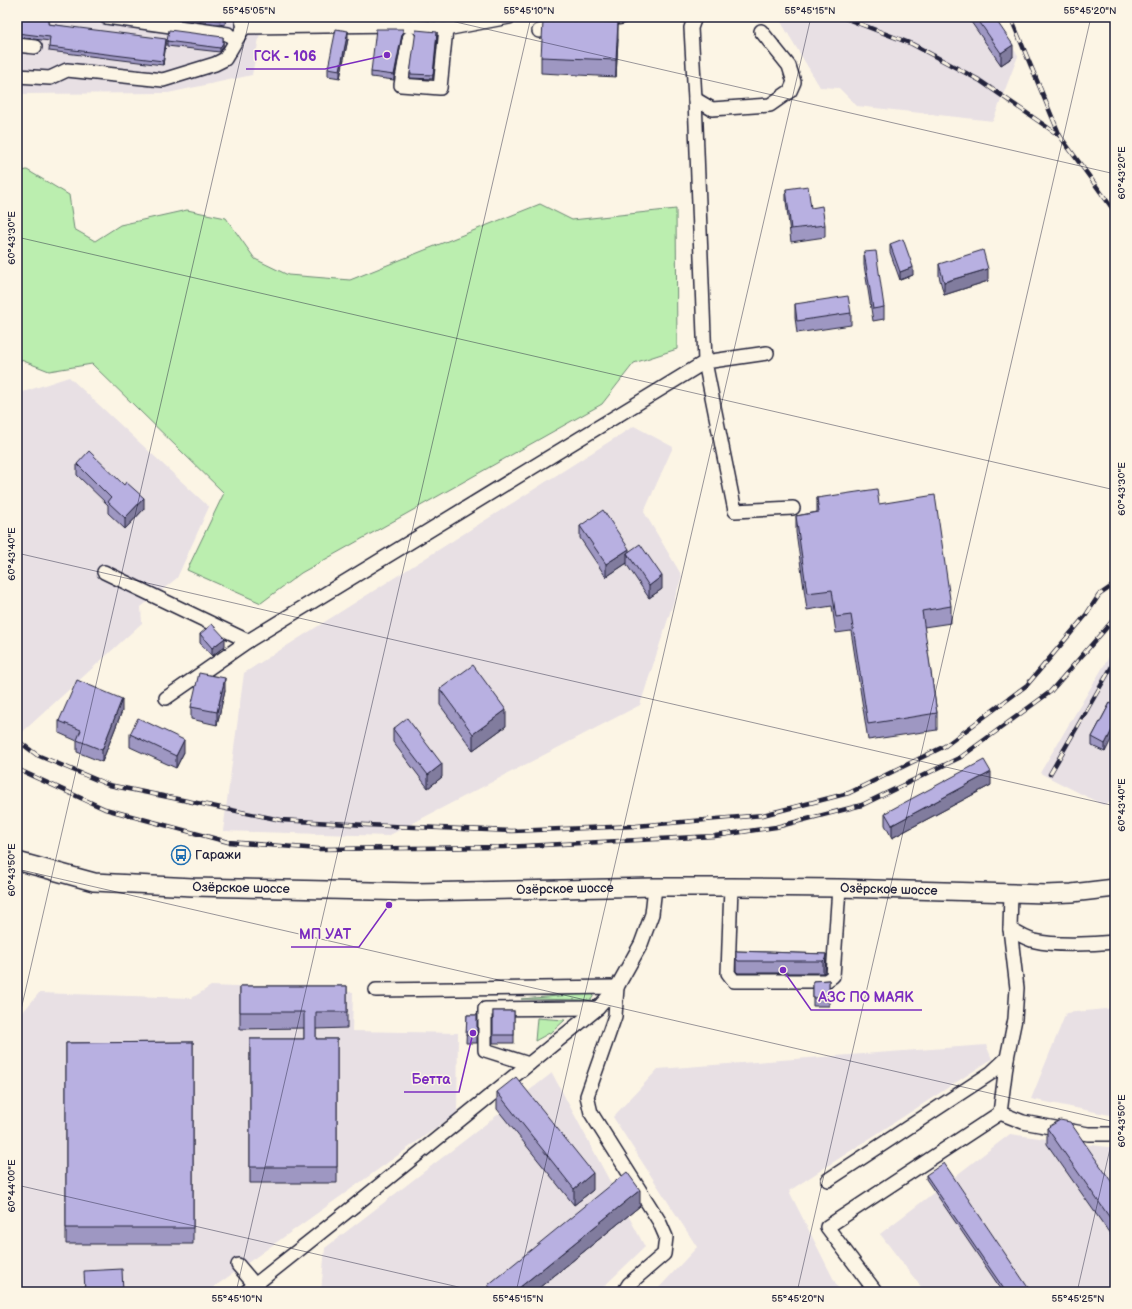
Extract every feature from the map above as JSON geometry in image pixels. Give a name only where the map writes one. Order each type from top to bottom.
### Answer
[{"type":"main road","name":"Озёрское шоссе","points":[[17,861],[94,882],[193,887],[416,892],[655,887],[731,887],[839,888],[1011,893],[1072,893],[1115,888]]},
{"type":"street","points":[[106,17],[228,34],[235,40]]},
{"type":"street","points":[[18,74],[50,78],[67,70],[163,80],[215,64],[225,59],[242,22],[399,25],[446,29],[509,17]]},
{"type":"street","points":[[539,30],[621,17]]},
{"type":"street","points":[[695,17],[691,28],[695,99],[704,362],[735,510],[793,508]]},
{"type":"street","points":[[409,38],[402,85],[440,88],[446,29]]},
{"type":"street","points":[[695,99],[712,109],[770,105],[790,91],[794,82],[789,66],[761,31]]},
{"type":"street","points":[[17,46],[35,47]]},
{"type":"street","points":[[166,698],[248,641],[704,362],[767,353]]},
{"type":"street","points":[[104,572],[248,641]]},
{"type":"street","points":[[238,1265],[250,1288],[360,1202],[598,1008],[617,987],[641,944],[652,914],[655,887]]},
{"type":"street","points":[[731,887],[734,950],[728,974],[734,981],[826,981],[833,976],[839,888]]},
{"type":"street","points":[[876,1292],[827,1227],[1000,1113],[1007,1058],[1015,1020],[1017,988],[1010,929],[1011,893]]},
{"type":"street","points":[[1010,929],[1035,941],[1058,944],[1115,942]]},
{"type":"street","points":[[824,959],[835,950]]},
{"type":"street","points":[[376,990],[617,987]]},
{"type":"street","points":[[617,987],[615,1016],[587,1096],[591,1113],[659,1222],[666,1237],[664,1254],[629,1284],[624,1292]]},
{"type":"street","points":[[529,1064],[485,1050],[485,1009],[598,1008]]},
{"type":"street","points":[[828,1180],[991,1073],[1007,1058]]},
{"type":"street","points":[[1000,1113],[1023,1122],[1088,1134],[1115,1134]]},
{"type":"shaded area","points":[[17,17],[263,17],[252,75],[168,93],[17,94]]},
{"type":"shaded area","points":[[778,17],[994,17],[1018,56],[993,121],[857,106],[839,88],[820,87]]},
{"type":"shaded area","points":[[69,377],[209,507],[177,578],[141,607],[142,623],[17,737],[17,394]]},
{"type":"shaded area","points":[[634,426],[673,447],[644,512],[682,576],[640,705],[388,836],[223,831],[244,673]]},
{"type":"shaded area","points":[[1115,647],[1115,800],[1103,805],[1040,773]]},
{"type":"shaded area","points":[[211,986],[353,992],[352,1031],[458,1033],[457,1113],[207,1292],[17,1292],[17,1019],[39,993],[192,998]]},
{"type":"shaded area","points":[[1115,1008],[1115,1116],[1031,1099],[1066,1013]]},
{"type":"shaded area","points":[[986,1045],[992,1059],[789,1191],[840,1292],[655,1292],[697,1247],[613,1117],[658,1069]]},
{"type":"shaded area","points":[[552,1073],[645,1247],[598,1292],[321,1292],[325,1248]]},
{"type":"shaded area","points":[[1010,1134],[1115,1148],[1115,1292],[925,1292],[880,1234]]},
{"type":"green space","points":[[27,170],[69,195],[74,229],[95,241],[120,225],[187,210],[226,218],[255,259],[288,275],[350,280],[540,204],[572,220],[676,209],[677,349],[634,363],[602,404],[301,573],[261,603],[187,570],[224,493],[92,364],[49,371],[21,360],[17,352],[17,172]]},
{"type":"green space","points":[[595,993],[591,1000],[521,999]]},
{"type":"green space","points":[[537,1018],[565,1020],[553,1031],[535,1041]]},
{"type":"building","points":[[17,17],[49,17],[48,24],[166,39],[163,61],[49,47],[50,37],[17,33]]},
{"type":"building","points":[[197,17],[225,17],[225,21]]},
{"type":"building","points":[[976,17],[994,17],[1013,45],[1001,53]]},
{"type":"building","points":[[557,20],[618,22],[616,60],[541,57],[543,22]]},
{"type":"building","points":[[336,29],[348,31],[340,70],[328,68]]},
{"type":"building","points":[[376,29],[403,29],[394,75],[371,72]]},
{"type":"building","points":[[169,30],[223,37],[223,43],[220,48],[167,41]]},
{"type":"building","points":[[416,30],[437,32],[433,75],[410,74]]},
{"type":"building","points":[[808,186],[811,208],[822,206],[825,225],[791,229],[786,189]]},
{"type":"building","points":[[903,239],[913,267],[900,272],[890,244]]},
{"type":"building","points":[[983,250],[988,269],[944,282],[939,264]]},
{"type":"building","points":[[876,251],[884,307],[873,309],[864,252]]},
{"type":"building","points":[[848,296],[851,313],[797,321],[795,304]]},
{"type":"building","points":[[89,451],[124,485],[126,482],[144,498],[125,518],[108,502],[111,498],[77,464]]},
{"type":"building","points":[[877,489],[879,504],[935,495],[951,606],[922,611],[937,713],[868,724],[851,615],[836,617],[832,590],[807,593],[796,516],[819,512],[817,498]]},
{"type":"building","points":[[603,510],[629,549],[606,564],[580,526]]},
{"type":"building","points":[[640,544],[662,576],[649,586],[627,553]]},
{"type":"building","points":[[212,624],[225,638],[212,648],[200,634]]},
{"type":"building","points":[[473,665],[506,710],[473,734],[440,689]]},
{"type":"building","points":[[199,673],[225,678],[217,712],[191,707]]},
{"type":"building","points":[[77,680],[122,699],[102,750],[77,740],[81,730],[59,721]]},
{"type":"building","points":[[1110,703],[1115,706],[1115,724],[1105,744],[1092,737]]},
{"type":"building","points":[[138,718],[184,740],[176,756],[130,734]]},
{"type":"building","points":[[407,718],[442,764],[428,775],[393,729]]},
{"type":"building","points":[[984,760],[991,772],[892,825],[885,813]]},
{"type":"building","points":[[736,951],[826,954],[823,961],[738,961],[736,958]]},
{"type":"building","points":[[829,980],[829,997],[813,998],[813,981]]},
{"type":"building","points":[[240,986],[347,986],[347,1012],[316,1012],[316,1039],[337,1039],[337,1167],[250,1167],[250,1039],[304,1039],[304,1012],[240,1012]]},
{"type":"building","points":[[493,1011],[514,1011],[514,1035],[493,1035]]},
{"type":"building","points":[[467,1015],[477,1015],[477,1035],[466,1035]]},
{"type":"building","points":[[193,1042],[193,1228],[66,1228],[66,1043]]},
{"type":"building","points":[[516,1077],[593,1173],[574,1189],[497,1092]]},
{"type":"building","points":[[1060,1120],[1070,1122],[1115,1187],[1115,1225],[1047,1128]]},
{"type":"building","points":[[944,1163],[1031,1292],[1006,1292],[926,1175]]},
{"type":"building","points":[[627,1172],[640,1190],[514,1292],[494,1292],[488,1285]]},
{"type":"building","points":[[122,1269],[123,1292],[85,1292],[84,1271]]},
{"type":"railway","points":[[842,17],[912,44],[979,80],[1060,136]]},
{"type":"railway","points":[[1012,17],[1013,23],[1060,136],[1115,212]]},
{"type":"railway","points":[[17,740],[37,755],[109,785],[281,820],[512,831],[636,826],[763,815],[849,793],[945,746],[1027,685],[1086,615],[1099,595],[1115,584]]},
{"type":"railway","points":[[17,769],[105,809],[228,842],[319,849],[505,847],[715,836],[776,827],[862,805],[961,757],[1050,692],[1115,618]]},
{"type":"railway","points":[[1050,774],[1115,661]]},
{"type":"place","name":"ГСК - 106","points":[[387,55]]},
{"type":"place","name":"Гаражи","points":[[181,855]]},
{"type":"place","name":"МП УАТ","points":[[389,905]]},
{"type":"place","name":"АЗС ПО МАЯК","points":[[783,970]]},
{"type":"place","name":"Бетта","points":[[473,1033]]}]
